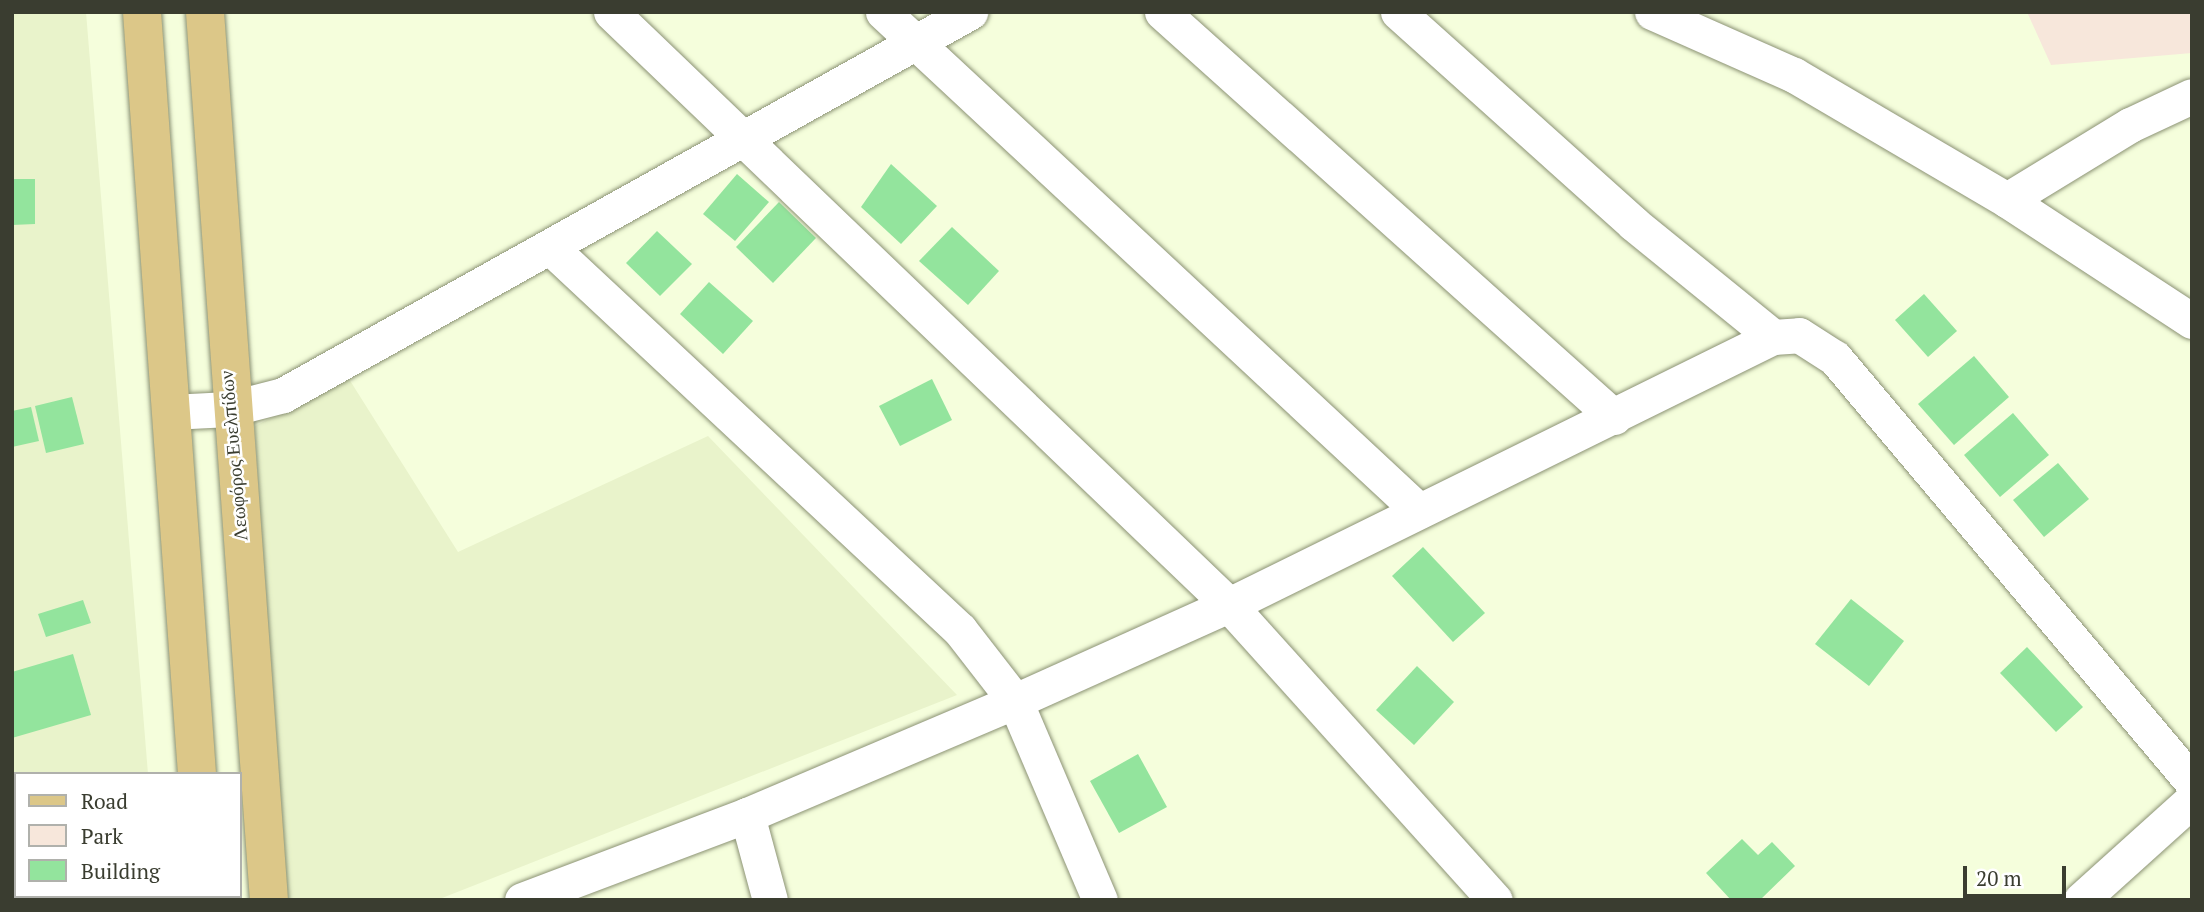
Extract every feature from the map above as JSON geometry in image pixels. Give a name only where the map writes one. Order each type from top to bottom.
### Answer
[{"type":"main road","points":[[142,12],[197,772]]},
{"type":"main road","name":"Λεωφόρος Ευελπίδων","points":[[205,12],[229,409],[269,900]]},
{"type":"street","points":[[611,12],[1229,604],[1495,900]]},
{"type":"street","points":[[883,12],[1419,511]]},
{"type":"street","points":[[170,412],[229,409],[284,395],[552,249],[743,138],[970,12]]},
{"type":"street","points":[[1162,12],[1614,417]]},
{"type":"street","points":[[1398,12],[1633,224],[1773,337]]},
{"type":"street","points":[[1652,12],[1794,75],[2007,201],[2192,321]]},
{"type":"street","points":[[2007,201],[2130,125],[2192,96]]},
{"type":"street","points":[[552,249],[960,630],[1015,701],[1100,900]]},
{"type":"street","points":[[522,900],[747,815],[1015,701],[1229,604],[1773,337],[1799,335],[1835,358],[2192,782]]},
{"type":"street","points":[[2081,900],[2192,800]]},
{"type":"street","points":[[747,815],[770,900]]},
{"type":"shaded area","points":[[12,12],[86,12],[148,772],[14,772],[14,898],[158,900],[12,900]]},
{"type":"shaded area","points":[[349,379],[458,552],[708,436],[957,695],[437,900],[282,900],[255,426]]},
{"type":"green space","points":[[2027,12],[2192,12],[2192,53],[2051,65]]},
{"type":"building","points":[[891,164],[937,206],[901,244],[861,207]]},
{"type":"building","points":[[737,174],[769,202],[735,241],[703,214]]},
{"type":"building","points":[[12,179],[35,179],[35,224],[12,225]]},
{"type":"building","points":[[779,202],[816,238],[773,283],[736,247]]},
{"type":"building","points":[[952,227],[999,271],[968,305],[919,261]]},
{"type":"building","points":[[657,231],[692,264],[660,296],[626,263]]},
{"type":"building","points":[[709,282],[753,321],[723,354],[680,314]]},
{"type":"building","points":[[1924,294],[1957,331],[1928,357],[1895,320]]},
{"type":"building","points":[[1974,356],[2009,397],[1954,445],[1918,404]]},
{"type":"building","points":[[932,379],[952,420],[900,446],[879,406]]},
{"type":"building","points":[[72,397],[84,444],[46,453],[35,406]]},
{"type":"building","points":[[31,407],[39,441],[12,447],[12,411]]},
{"type":"building","points":[[2013,413],[2049,455],[2000,497],[1964,455]]},
{"type":"building","points":[[2058,463],[2089,499],[2044,537],[2013,500]]},
{"type":"building","points":[[1423,547],[1485,613],[1453,642],[1392,576]]},
{"type":"building","points":[[1851,599],[1904,641],[1869,686],[1815,644]]},
{"type":"building","points":[[83,600],[91,623],[46,637],[38,614]]},
{"type":"building","points":[[2027,647],[2083,707],[2056,732],[2000,673]]},
{"type":"building","points":[[73,654],[91,715],[12,738],[12,672]]},
{"type":"building","points":[[1417,666],[1454,702],[1414,745],[1376,710]]},
{"type":"building","points":[[1138,754],[1167,807],[1119,833],[1090,781]]},
{"type":"building","points":[[1742,839],[1758,855],[1772,842],[1795,866],[1760,900],[1731,900],[1706,873]]}]
